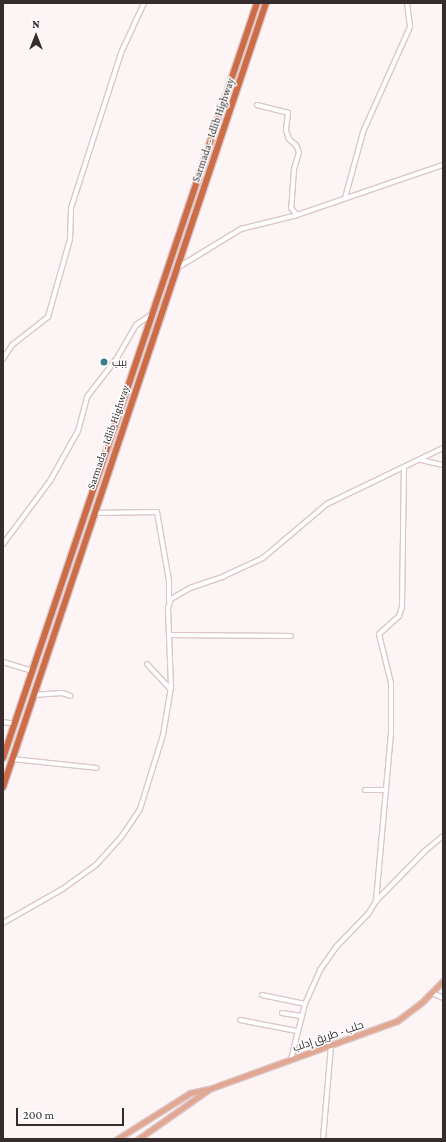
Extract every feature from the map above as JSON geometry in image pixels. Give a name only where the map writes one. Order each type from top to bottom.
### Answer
[{"type":"highway","name":"Sarmada - Idlib Highway","points":[[3,758],[115,418],[257,3]]},
{"type":"highway","name":"Sarmada - Idlib Highway","points":[[3,787],[124,420],[266,3]]},
{"type":"highway","points":[[185,216],[192,218]]},
{"type":"highway","points":[[115,418],[124,420]]},
{"type":"main road","name":"حلب - طريق إدلب","points":[[117,1139],[183,1096],[209,1089],[397,1021],[432,993],[443,982]]},
{"type":"main road","name":"حلب - طريق إدلب","points":[[138,1139],[209,1089]]},
{"type":"street","points":[[3,359],[12,345],[48,317],[55,299],[56,282],[70,239],[71,208],[121,53],[144,3]]},
{"type":"street","points":[[345,198],[363,132],[410,27],[407,3]]},
{"type":"street","points":[[257,105],[288,113],[286,130],[289,139],[296,145],[299,152],[294,169],[291,208],[297,214]]},
{"type":"street","points":[[175,269],[241,229],[297,214],[443,165]]},
{"type":"street","points":[[3,544],[53,475],[78,431],[87,397],[117,358],[136,325],[151,315]]},
{"type":"street","points":[[168,604],[171,599],[182,592],[263,558],[327,504],[421,460],[443,448]]},
{"type":"street","points":[[421,460],[443,465]]},
{"type":"street","points":[[376,901],[391,734],[391,683],[379,634],[400,616],[402,607],[404,468]]},
{"type":"street","points":[[3,923],[64,888],[96,865],[122,836],[140,809],[151,778],[163,735],[171,689],[168,604],[169,581],[157,512],[93,513]]},
{"type":"street","points":[[170,635],[291,636]]},
{"type":"street","points":[[3,662],[32,671]]},
{"type":"street","points":[[147,664],[171,689]]},
{"type":"street","points":[[33,695],[48,693],[71,696]]},
{"type":"street","points":[[3,722],[14,724]]},
{"type":"street","points":[[12,759],[97,768]]},
{"type":"street","points":[[365,790],[386,790]]},
{"type":"street","points":[[291,1059],[301,1016],[320,970],[337,946],[368,914],[376,901],[425,850],[443,836]]},
{"type":"street","points":[[432,993],[443,998]]},
{"type":"street","points":[[262,995],[305,1004]]},
{"type":"street","points":[[282,1012],[301,1016]]},
{"type":"street","points":[[240,1020],[297,1031]]},
{"type":"street","points":[[323,1139],[331,1045]]},
{"type":"place","name":"ببب","points":[[104,362]]}]
